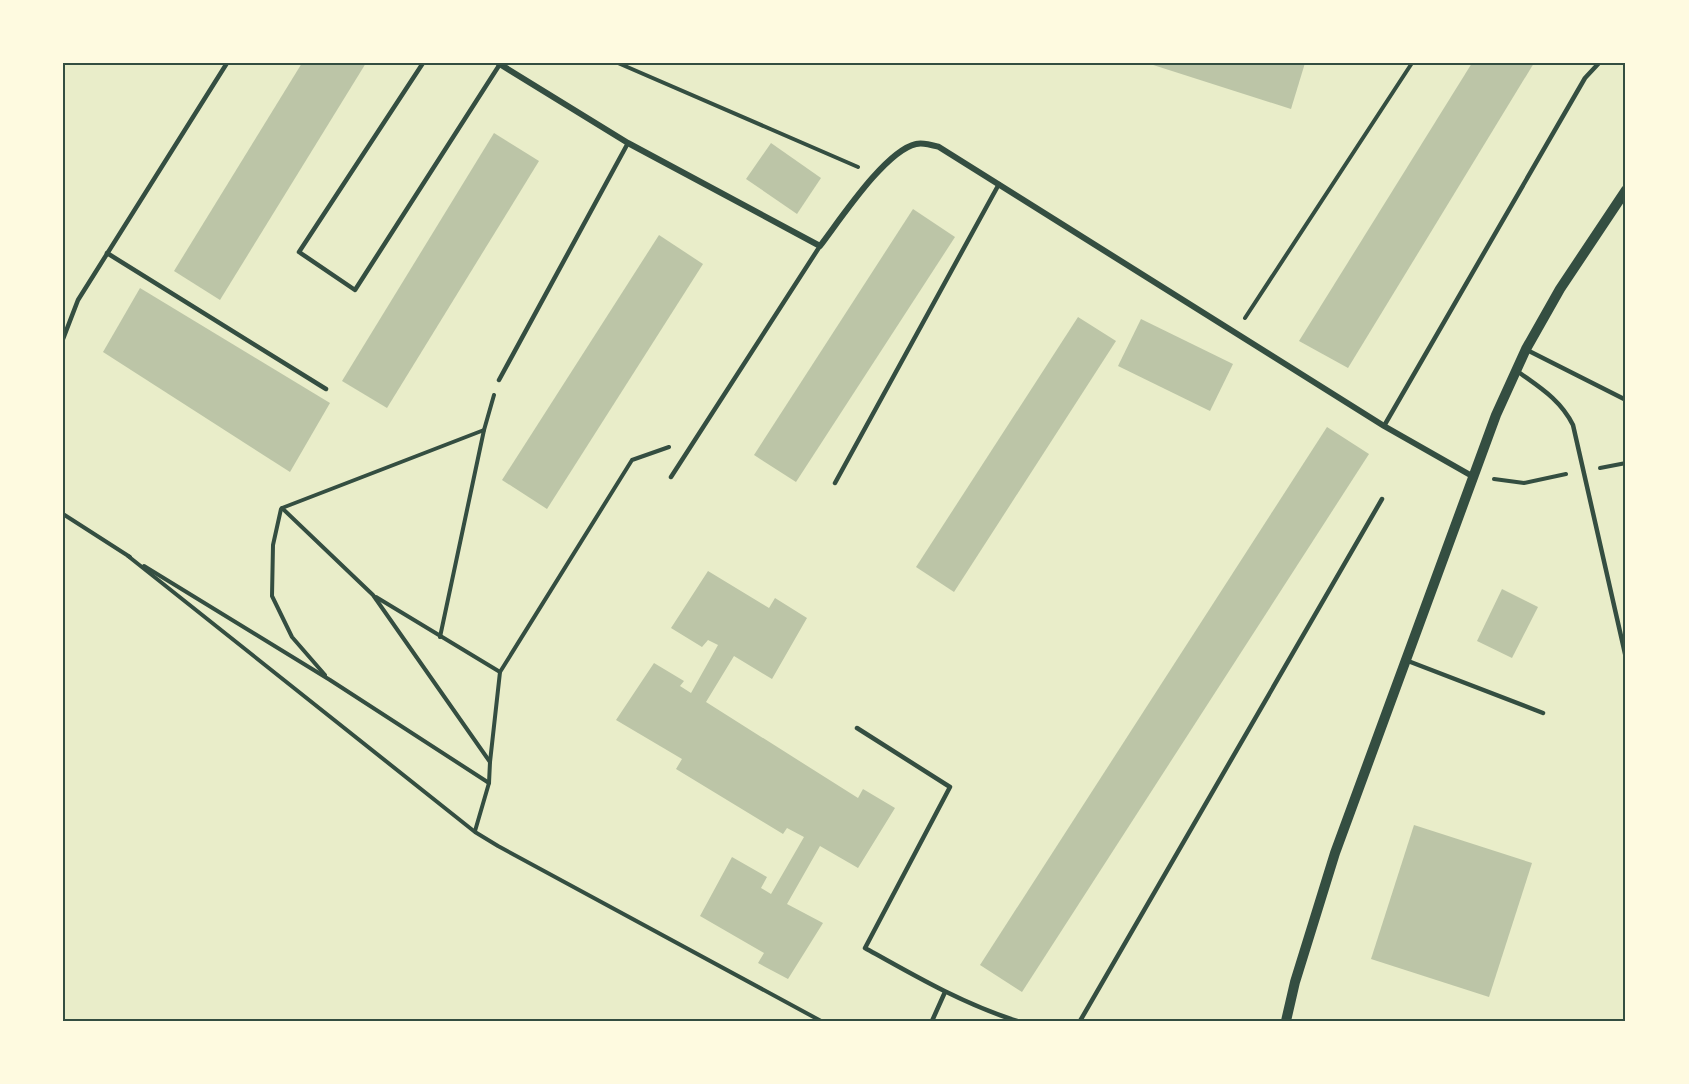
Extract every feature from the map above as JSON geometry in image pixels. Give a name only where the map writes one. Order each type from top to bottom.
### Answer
[{"type":"street","points":[[499,64],[628,143],[820,246],[886,161],[903,148],[918,143],[939,147],[1384,426],[1472,476]]},
{"type":"street","points":[[1286,1021],[1295,982],[1335,854],[1472,476],[1496,416],[1526,349],[1560,289],[1626,190]]},
{"type":"lane","points":[[63,339],[78,300],[226,63]]},
{"type":"lane","points":[[423,63],[299,252],[355,290],[499,64]]},
{"type":"lane","points":[[1384,426],[1585,78],[1599,63]]},
{"type":"lane","points":[[499,380],[628,143]]},
{"type":"lane","points":[[835,483],[999,184]]},
{"type":"lane","points":[[671,477],[820,246]]},
{"type":"lane","points":[[107,253],[326,389]]},
{"type":"lane","points":[[1526,349],[1626,400]]},
{"type":"lane","points":[[1516,371],[1556,399],[1566,411],[1573,425],[1626,658]]},
{"type":"lane","points":[[1080,1021],[1382,499]]},
{"type":"lane","points":[[1405,660],[1543,712]]},
{"type":"lane","points":[[857,728],[950,787],[865,948],[945,992],[1017,1021]]},
{"type":"lane","points":[[932,1021],[945,992]]},
{"type":"path","points":[[618,63],[876,174]]},
{"type":"path","points":[[1236,333],[1412,63]]},
{"type":"path","points":[[440,637],[484,430],[499,380]]},
{"type":"path","points":[[282,508],[484,430]]},
{"type":"path","points":[[475,832],[489,783],[500,672],[632,460],[696,438]]},
{"type":"path","points":[[1472,476],[1524,483],[1626,463]]},
{"type":"path","points":[[282,508],[373,595],[490,762]]},
{"type":"path","points":[[282,508],[273,545],[272,596],[292,637],[330,680]]},
{"type":"path","points":[[63,514],[330,680],[489,783]]},
{"type":"path","points":[[128,556],[475,832],[821,1021]]},
{"type":"path","points":[[373,595],[500,672]]},
{"type":"building","points":[[302,63],[366,63],[220,300],[174,271]]},
{"type":"building","points":[[1147,63],[1305,63],[1291,109]]},
{"type":"building","points":[[1472,63],[1534,63],[1348,368],[1299,341]]},
{"type":"building","points":[[494,133],[539,161],[387,408],[342,381]]},
{"type":"building","points":[[771,143],[821,178],[797,214],[746,179]]},
{"type":"building","points":[[913,209],[955,237],[796,482],[754,455]]},
{"type":"building","points":[[659,235],[703,264],[547,509],[502,480]]},
{"type":"building","points":[[140,288],[330,403],[290,472],[103,352]]},
{"type":"building","points":[[1078,317],[1116,341],[954,592],[916,567]]},
{"type":"building","points":[[1141,319],[1233,364],[1210,411],[1118,366]]},
{"type":"building","points":[[1327,427],[1369,454],[1022,992],[980,965]]},
{"type":"building","points":[[708,571],[769,608],[775,598],[807,618],[772,679],[734,656],[706,702],[858,798],[863,789],[895,808],[858,868],[820,846],[787,904],[823,923],[788,979],[758,963],[764,953],[700,916],[732,857],[767,877],[761,888],[771,894],[804,837],[787,828],[783,834],[676,769],[682,759],[616,720],[654,663],[684,681],[680,686],[691,693],[718,645],[708,640],[702,647],[671,628]]},
{"type":"building","points":[[1502,589],[1538,607],[1512,658],[1477,641]]},
{"type":"building","points":[[1414,825],[1532,863],[1489,997],[1371,959]]}]
